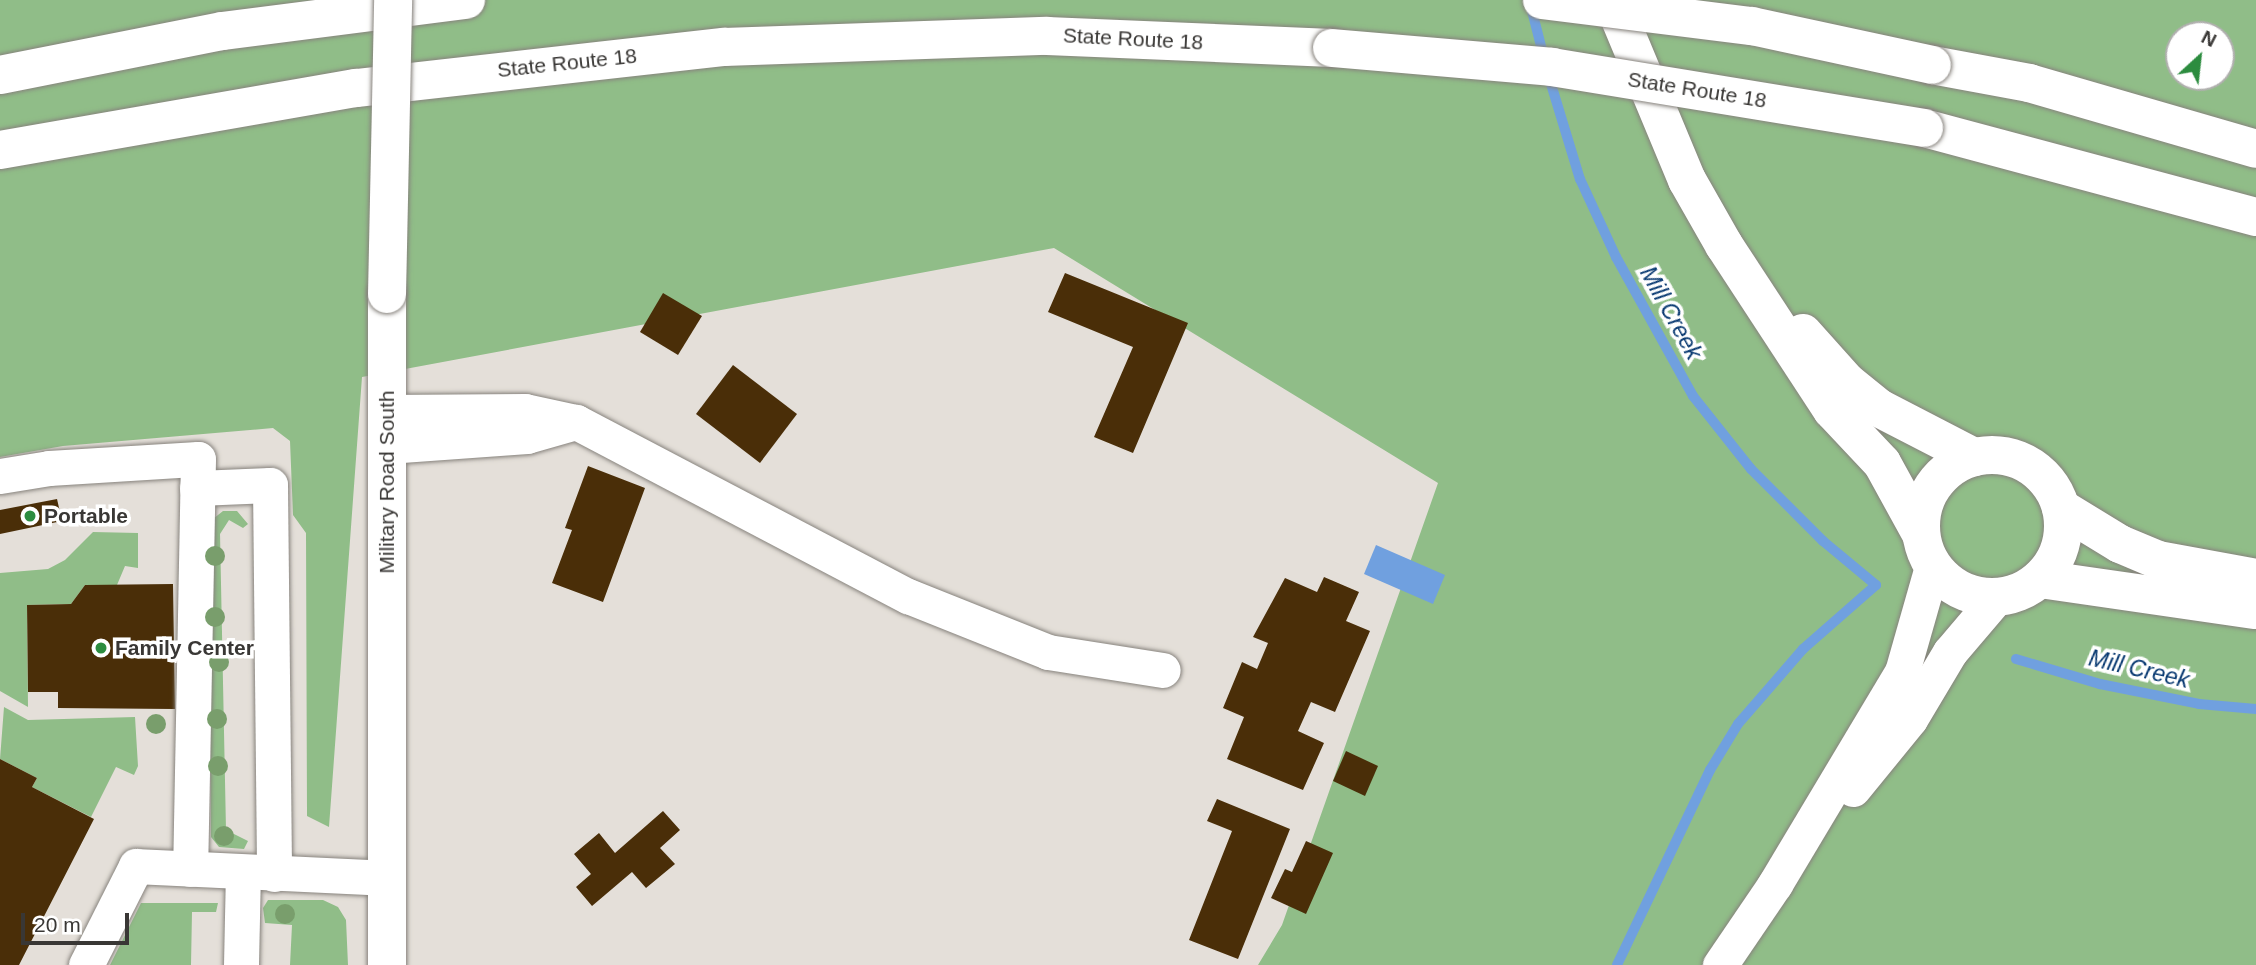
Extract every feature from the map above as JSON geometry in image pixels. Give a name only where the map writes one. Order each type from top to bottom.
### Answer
[{"type":"main road","name":"Military Road South","points":[[387,965],[387,294],[393,0]]},
{"type":"main road","points":[[0,75],[223,31],[466,0]]},
{"type":"main road","points":[[1542,0],[1752,26],[2029,83],[2256,149]]},
{"type":"main road","points":[[1612,0],[1687,180],[1799,365],[1832,410],[1882,463],[1927,550],[1961,590],[1996,598],[2020,593],[2040,579],[2061,547],[2062,508],[2053,487],[2038,471],[1997,454],[1974,457],[1951,467],[1933,485],[1922,509],[1927,550]]},
{"type":"main road","name":"State Route 18","points":[[0,150],[357,88],[724,47],[1047,36],[1332,48],[1552,67],[1924,128],[2256,217]]},
{"type":"main road","points":[[1687,180],[1769,291],[1847,382],[1907,425],[1974,457]]},
{"type":"main road","points":[[2062,508],[2120,544],[2158,560],[2256,578]]},
{"type":"main road","points":[[2040,579],[2256,610]]},
{"type":"street","points":[[387,429],[525,411],[576,422],[908,596],[1048,652],[1163,670]]},
{"type":"street","points":[[0,476],[49,468],[198,459],[190,869]]},
{"type":"street","points":[[197,488],[270,485],[259,873],[241,965]]},
{"type":"street","points":[[1720,965],[1775,884],[1902,672],[1927,550]]},
{"type":"street","points":[[1775,884],[1910,719],[1950,652],[1996,598]]},
{"type":"street","points":[[86,965],[136,866],[388,878]]},
{"type":"green space","points":[[0,0],[2256,0],[2256,965],[1258,965],[1282,925],[1438,483],[1054,248],[362,377],[329,827],[307,816],[306,533],[293,515],[290,441],[273,428],[63,446],[0,457]]},
{"type":"green space","points":[[223,511],[237,511],[248,524],[243,528],[229,520],[220,534],[226,830],[248,841],[244,849],[219,847],[211,837],[209,580],[213,519]]},
{"type":"green space","points":[[93,532],[138,533],[138,568],[125,566],[117,585],[85,585],[71,604],[27,605],[28,707],[0,691],[0,573],[48,569],[65,560]]},
{"type":"green space","points":[[4,707],[28,720],[135,717],[138,766],[134,775],[116,767],[91,817],[32,787],[37,778],[0,759]]},
{"type":"green space","points":[[268,900],[323,900],[338,907],[346,920],[348,965],[290,965],[292,925],[265,923],[263,908]]},
{"type":"green space","points":[[141,903],[218,903],[216,912],[192,912],[191,965],[110,965]]},
{"type":"water","points":[[1376,545],[1445,575],[1433,604],[1364,574]]},
{"type":"building","points":[[1065,273],[1188,323],[1133,453],[1094,437],[1133,347],[1048,312]]},
{"type":"building","points":[[663,293],[702,316],[678,355],[640,332]]},
{"type":"building","points":[[733,365],[797,414],[760,463],[696,414]]},
{"type":"building","points":[[588,466],[645,488],[603,602],[552,583],[572,530],[565,528]]},
{"type":"building","name":"Portable","points":[[57,499],[62,521],[0,534],[0,510]]},
{"type":"building","points":[[1324,577],[1359,592],[1346,621],[1370,631],[1335,712],[1311,702],[1298,731],[1324,743],[1303,790],[1227,759],[1244,717],[1223,708],[1242,662],[1257,669],[1268,643],[1253,637],[1285,578],[1317,592]]},
{"type":"building","name":"Family Center","points":[[173,584],[175,709],[58,708],[58,692],[28,692],[27,605],[71,604],[85,585]]},
{"type":"building","points":[[1346,751],[1378,766],[1365,796],[1333,781]]},
{"type":"building","points":[[0,759],[37,778],[32,787],[94,819],[19,965],[0,965]]},
{"type":"building","points":[[1217,799],[1290,829],[1238,959],[1189,940],[1232,831],[1207,821]]},
{"type":"building","points":[[663,811],[680,830],[660,848],[675,864],[646,888],[632,872],[592,906],[576,887],[591,874],[574,854],[599,833],[615,853]]},
{"type":"building","points":[[1306,841],[1333,853],[1306,914],[1271,898],[1285,869],[1292,872]]},
{"type":"waterway","name":"Mill Creek","points":[[1530,3],[1544,58]]},
{"type":"waterway","name":"Mill Creek","points":[[1548,74],[1580,179],[1616,257],[1693,396],[1751,469],[1823,541],[1876,585],[1803,649],[1738,724],[1710,770],[1617,965]]},
{"type":"waterway","name":"Mill Creek","points":[[2016,659],[2100,684],[2199,704],[2256,709]]},
{"type":"place","name":"Portable","points":[[30,516]]},
{"type":"place","name":"Family Center","points":[[101,648]]}]
